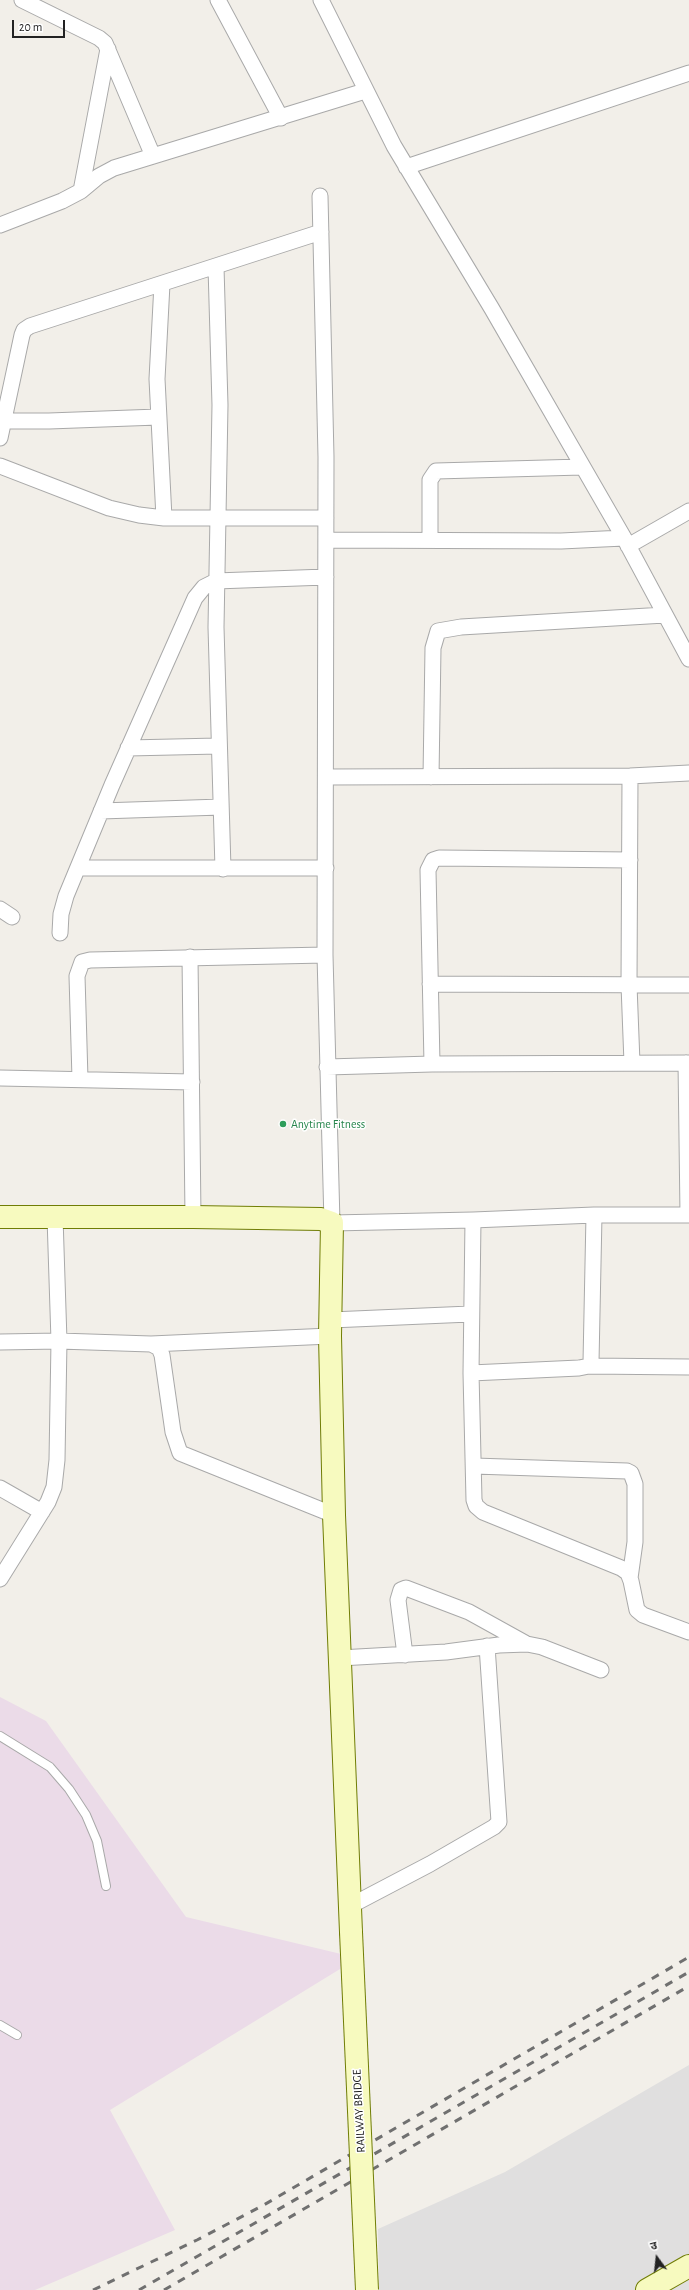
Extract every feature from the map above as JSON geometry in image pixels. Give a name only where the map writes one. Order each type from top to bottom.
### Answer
[{"type":"street","points":[[22,0],[99,38],[108,49],[153,156]]},
{"type":"street","points":[[218,0],[281,118]]},
{"type":"street","points":[[321,0],[365,91],[406,167],[492,309],[626,542],[689,659]]},
{"type":"street","points":[[81,191],[108,49]]},
{"type":"street","points":[[406,167],[689,73]]},
{"type":"street","points":[[0,225],[62,201],[81,191],[99,176],[114,168],[365,91]]},
{"type":"street","points":[[320,196],[326,518],[325,955],[332,1223]]},
{"type":"street","points":[[0,438],[24,330],[30,326],[321,232]]},
{"type":"street","points":[[216,267],[220,405],[216,581],[218,746],[223,869]]},
{"type":"street","points":[[162,284],[158,334],[158,417],[164,518]]},
{"type":"street","points":[[4,421],[49,422],[158,417]]},
{"type":"street","points":[[0,466],[109,508],[133,514],[164,518],[326,518]]},
{"type":"street","points":[[430,540],[430,480],[436,471],[582,467]]},
{"type":"street","points":[[326,540],[626,542],[689,511]]},
{"type":"street","points":[[60,933],[61,914],[66,896],[128,748],[195,598],[204,587],[216,581],[326,577]]},
{"type":"street","points":[[430,777],[433,648],[438,631],[461,627],[665,615]]},
{"type":"street","points":[[128,748],[218,746]]},
{"type":"street","points":[[326,777],[630,776],[689,773]]},
{"type":"street","points":[[630,776],[629,985],[632,1063]]},
{"type":"street","points":[[101,811],[220,807]]},
{"type":"street","points":[[432,1064],[428,870],[433,860],[439,858],[630,860]]},
{"type":"street","points":[[78,868],[326,868]]},
{"type":"street","points":[[80,1079],[77,976],[82,962],[90,960],[190,957],[325,955]]},
{"type":"street","points":[[190,957],[193,1217]]},
{"type":"street","points":[[430,984],[689,985]]},
{"type":"street","points":[[0,1217],[193,1217],[321,1219],[332,1223],[473,1220],[594,1214],[688,1215],[688,1063],[432,1064],[327,1067]]},
{"type":"street","points":[[0,1078],[192,1082]]},
{"type":"street","points":[[589,1366],[592,1358],[594,1214]]},
{"type":"street","points":[[0,1579],[48,1502],[54,1487],[57,1460],[59,1341],[55,1217]]},
{"type":"street","points":[[473,1220],[470,1314],[474,1500],[476,1506],[483,1512],[621,1568],[628,1573],[630,1578],[637,1610],[643,1615],[689,1632]]},
{"type":"street","name":"RAILWAY BRIDGE","points":[[332,1223],[330,1328],[334,1515],[367,2290]]},
{"type":"street","points":[[0,1342],[59,1341],[151,1344],[470,1314]]},
{"type":"street","points":[[151,1344],[159,1348],[162,1355],[173,1432],[180,1453],[334,1515]]},
{"type":"street","points":[[471,1372],[580,1368],[589,1366],[689,1368]]},
{"type":"street","points":[[474,1466],[627,1471],[631,1473],[635,1484],[634,1542],[630,1578]]},
{"type":"street","points":[[0,1488],[42,1512]]},
{"type":"street","points":[[405,1655],[398,1600],[401,1590],[406,1588],[469,1612],[527,1644]]},
{"type":"street","points":[[340,1658],[405,1655],[487,1646],[527,1644],[542,1647],[601,1670]]},
{"type":"street","points":[[350,1906],[430,1864],[494,1827],[499,1822],[487,1646]]},
{"type":"street","points":[[647,2290],[689,2266]]},
{"type":"lane","points":[[0,1736],[50,1767],[69,1789],[86,1815],[97,1841],[106,1886]]},
{"type":"lane","points":[[0,2025],[17,2035]]},
{"type":"shaded area","points":[[0,1697],[46,1721],[186,1917],[358,1958],[110,2110],[175,2230],[35,2290],[0,2290]]},
{"type":"shaded area","points":[[689,2065],[689,2290],[379,2290],[378,2229],[505,2172]]},
{"type":"railway","points":[[93,2290],[197,2240],[262,2206],[689,1957]]},
{"type":"railway","points":[[139,2290],[689,1972]]},
{"type":"railway","points":[[164,2290],[689,1986]]},
{"type":"place","name":"Anytime Fitness","points":[[283,1124]]}]
